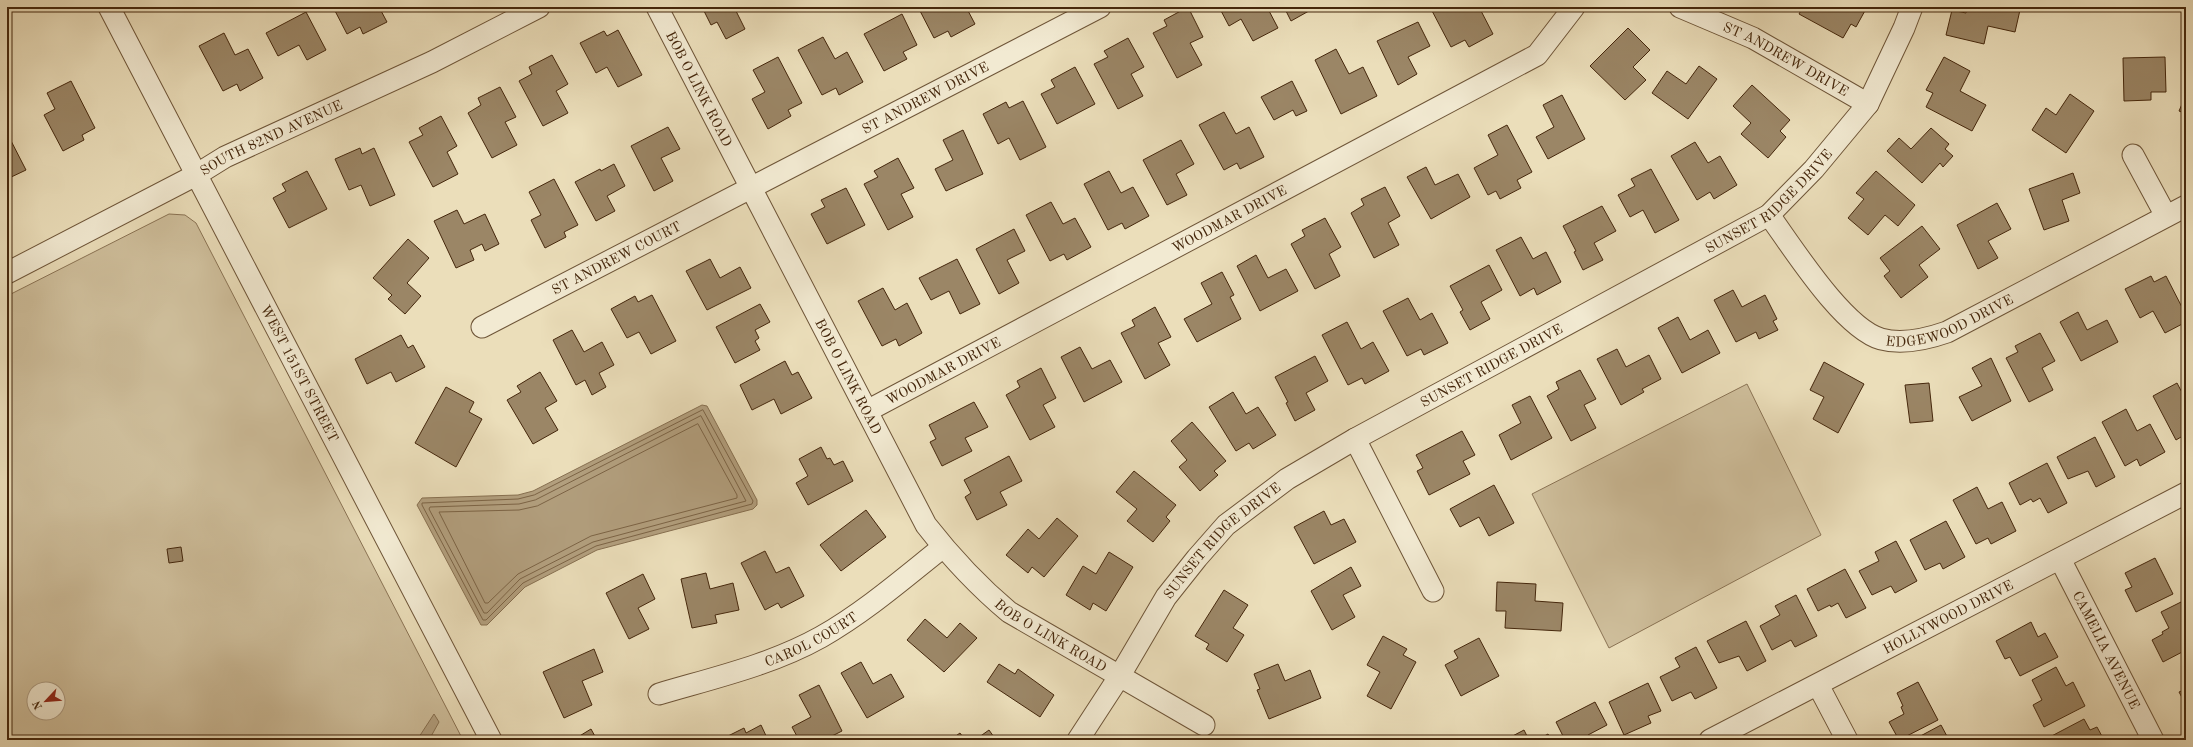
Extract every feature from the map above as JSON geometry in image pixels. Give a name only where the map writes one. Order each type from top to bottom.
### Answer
[{"type":"street","name":"WEST 151ST STREET","points":[[109,7],[491,740]]},
{"type":"street","name":"SOUTH 82ND AVENUE","points":[[7,273],[196,174],[225,157],[432,62],[539,7]]},
{"type":"street","name":"BOB O LINK ROAD","points":[[657,7],[926,525],[943,547],[985,591],[1009,612],[1204,725]]},
{"type":"street","name":"ST ANDREW DRIVE","points":[[750,188],[1100,7]]},
{"type":"street","name":"WOODMAR DRIVE","points":[[866,411],[1537,55],[1574,7]]},
{"type":"street","name":"ST ANDREW DRIVE","points":[[1680,7],[1753,38],[1868,104]]},
{"type":"street","name":"SUNSET RIDGE DRIVE","points":[[1078,740],[1119,677],[1166,597],[1226,525],[1287,479],[1355,439],[1768,215],[1814,169],[1868,104],[1904,28],[1912,7]]},
{"type":"street","points":[[2134,155],[2166,216]]},
{"type":"street","name":"ST ANDREW COURT","points":[[482,327],[750,188]]},
{"type":"street","name":"EDGEWOOD DRIVE","points":[[1768,215],[1848,317],[1879,338],[1901,341],[1926,339],[1947,332],[2186,206]]},
{"type":"street","points":[[1355,439],[1433,591]]},
{"type":"street","name":"HOLLYWOOD DRIVE","points":[[1710,740],[2186,493]]},
{"type":"street","name":"CAROL COURT","points":[[659,694],[765,662],[822,637],[863,610],[943,547]]},
{"type":"street","name":"CAMELIA AVENUE","points":[[2060,559],[2153,740]]},
{"type":"street","points":[[1818,685],[1847,740]]},
{"type":"shaded area","points":[[169,214],[185,215],[196,223],[463,740],[7,740],[7,296]]},
{"type":"shaded area","points":[[1747,384],[1821,535],[1609,648],[1532,494]]},
{"type":"water","points":[[702,405],[707,406],[757,500],[757,505],[753,509],[597,550],[525,587],[487,625],[481,625],[417,505],[422,498],[518,495],[533,491]]},
{"type":"water","points":[[434,714],[439,722],[429,740],[417,740]]},
{"type":"building","points":[[333,7],[379,7],[387,22],[363,34],[360,27],[347,34]]},
{"type":"building","points":[[702,7],[734,7],[745,29],[726,39],[717,22],[711,25]]},
{"type":"building","points":[[918,7],[966,7],[975,24],[951,37],[948,31],[934,38]]},
{"type":"building","points":[[1188,7],[1203,37],[1190,43],[1202,65],[1177,78],[1153,33],[1167,26],[1164,20]]},
{"type":"building","points":[[1219,7],[1267,7],[1278,28],[1253,41],[1241,19],[1229,26]]},
{"type":"building","points":[[1284,7],[1316,7],[1291,21]]},
{"type":"building","points":[[1430,7],[1462,7],[1464,10],[1471,7],[1479,7],[1493,34],[1469,47],[1465,40],[1451,47]]},
{"type":"building","points":[[1803,7],[1867,7],[1856,27],[1851,24],[1843,38],[1799,14]]},
{"type":"building","points":[[1967,7],[2009,7],[2020,10],[2015,32],[1988,26],[1984,44],[1946,35],[1952,10],[1966,13]]},
{"type":"building","points":[[306,12],[326,50],[307,60],[299,45],[278,56],[266,33]]},
{"type":"building","points":[[902,14],[917,45],[903,52],[907,59],[884,71],[864,34]]},
{"type":"building","points":[[1418,22],[1430,46],[1408,57],[1417,74],[1398,85],[1377,41]]},
{"type":"building","points":[[1628,28],[1650,50],[1633,67],[1646,80],[1625,100],[1590,66]]},
{"type":"building","points":[[618,30],[642,75],[618,87],[607,67],[596,73],[580,43],[604,31],[607,36]]},
{"type":"building","points":[[224,33],[235,55],[248,49],[263,78],[240,91],[237,84],[223,91],[199,46]]},
{"type":"building","points":[[823,37],[835,59],[847,52],[863,82],[839,95],[836,88],[822,95],[798,50]]},
{"type":"building","points":[[1128,38],[1144,67],[1131,74],[1143,96],[1118,109],[1094,64],[1108,57],[1104,51]]},
{"type":"building","points":[[1336,49],[1349,74],[1363,67],[1377,96],[1341,114],[1315,60]]},
{"type":"building","points":[[552,55],[568,84],[556,91],[568,113],[543,126],[519,81],[532,74],[529,67]]},
{"type":"building","points":[[778,57],[802,103],[788,110],[791,116],[768,129],[752,99],[765,92],[753,70]]},
{"type":"building","points":[[1944,57],[1970,71],[1960,91],[1986,105],[1972,131],[1926,107],[1933,93],[1926,90]]},
{"type":"building","points":[[2165,57],[2166,92],[2151,92],[2151,100],[2124,101],[2123,58]]},
{"type":"building","points":[[1699,66],[1717,79],[1688,119],[1652,93],[1667,71],[1686,84]]},
{"type":"building","points":[[1075,67],[1095,104],[1057,124],[1041,94],[1055,87],[1051,80]]},
{"type":"building","points":[[71,81],[95,128],[82,135],[84,140],[63,151],[44,115],[55,109],[47,93]]},
{"type":"building","points":[[1292,81],[1307,111],[1296,116],[1293,110],[1274,120],[1261,97]]},
{"type":"building","points":[[1752,85],[1790,120],[1780,131],[1786,137],[1768,158],[1741,134],[1751,123],[1733,106]]},
{"type":"building","points":[[500,87],[516,117],[505,122],[517,145],[492,158],[468,113],[481,105],[478,98]]},
{"type":"building","points":[[2070,94],[2094,111],[2066,153],[2032,130],[2046,108],[2056,115]]},
{"type":"building","points":[[1562,95],[1585,139],[1548,159],[1536,137],[1554,127],[1543,105]]},
{"type":"building","points":[[2186,95],[2186,114],[2179,111]]},
{"type":"building","points":[[1023,101],[1046,147],[1020,160],[1009,138],[998,144],[983,114],[1006,102],[1009,108]]},
{"type":"building","points":[[1224,112],[1236,134],[1249,127],[1264,157],[1240,169],[1237,163],[1224,170],[1199,125]]},
{"type":"building","points":[[441,116],[457,146],[447,152],[458,174],[433,187],[409,142],[423,135],[419,128]]},
{"type":"building","points":[[1507,125],[1532,172],[1517,180],[1521,188],[1500,199],[1496,191],[1488,195],[1474,168],[1498,155],[1488,135]]},
{"type":"building","points":[[668,127],[680,149],[661,158],[673,181],[654,191],[631,146]]},
{"type":"building","points":[[1931,128],[1949,144],[1945,149],[1953,156],[1943,167],[1940,163],[1922,183],[1887,151],[1899,138],[1911,149]]},
{"type":"building","points":[[963,130],[983,174],[946,191],[935,169],[953,160],[943,140]]},
{"type":"building","points":[[7,133],[26,170],[7,179]]},
{"type":"building","points":[[1181,140],[1194,164],[1176,174],[1187,195],[1167,205],[1143,160]]},
{"type":"building","points":[[1695,142],[1708,163],[1720,156],[1737,185],[1714,199],[1710,192],[1697,200],[1671,156]]},
{"type":"building","points":[[360,148],[362,154],[374,148],[395,195],[370,206],[361,185],[349,190],[335,159]]},
{"type":"building","points":[[898,158],[914,188],[901,194],[913,217],[888,230],[864,184],[878,177],[874,171]]},
{"type":"building","points":[[614,164],[625,186],[607,196],[615,211],[596,221],[575,182],[600,169],[601,171]]},
{"type":"building","points":[[1426,167],[1435,185],[1458,174],[1470,197],[1431,219],[1407,177]]},
{"type":"building","points":[[1651,169],[1679,220],[1655,233],[1643,210],[1630,217],[1618,195],[1635,186],[1631,179]]},
{"type":"building","points":[[307,171],[327,209],[289,228],[273,198],[286,191],[282,184]]},
{"type":"building","points":[[1109,171],[1121,193],[1133,187],[1149,216],[1125,229],[1122,223],[1108,230],[1084,184]]},
{"type":"building","points":[[1876,171],[1915,205],[1898,226],[1885,215],[1868,235],[1848,218],[1864,199],[1856,193]]},
{"type":"building","points":[[2073,173],[2080,193],[2062,200],[2069,221],[2044,230],[2029,189]]},
{"type":"building","points":[[554,179],[578,225],[564,232],[566,237],[545,248],[531,220],[541,215],[529,192]]},
{"type":"building","points":[[1385,187],[1400,216],[1388,223],[1399,245],[1374,258],[1351,213],[1364,205],[1361,199]]},
{"type":"building","points":[[846,188],[865,225],[827,244],[811,214],[825,207],[821,200]]},
{"type":"building","points":[[1051,202],[1063,224],[1075,218],[1091,247],[1067,260],[1064,254],[1050,261],[1026,215]]},
{"type":"building","points":[[1997,203],[2011,229],[1988,241],[1998,258],[1978,269],[1957,225]]},
{"type":"building","points":[[1602,206],[1616,231],[1594,243],[1603,260],[1583,270],[1574,252],[1576,251],[1563,226]]},
{"type":"building","points":[[457,210],[464,224],[485,214],[499,244],[485,251],[482,244],[470,250],[474,260],[456,268],[434,221]]},
{"type":"building","points":[[1325,218],[1341,247],[1329,254],[1340,276],[1315,289],[1291,244],[1305,236],[1302,230]]},
{"type":"building","points":[[1922,226],[1940,249],[1919,265],[1928,277],[1901,298],[1884,276],[1890,271],[1880,258]]},
{"type":"building","points":[[1014,229],[1025,251],[1007,260],[1019,283],[999,294],[976,249]]},
{"type":"building","points":[[1521,237],[1533,259],[1546,252],[1561,282],[1537,295],[1534,288],[1520,296],[1496,250]]},
{"type":"building","points":[[408,239],[429,258],[407,283],[421,296],[405,314],[388,299],[392,295],[373,278]]},
{"type":"building","points":[[1256,255],[1268,278],[1286,269],[1298,291],[1260,311],[1237,266]]},
{"type":"building","points":[[710,259],[720,278],[740,267],[751,288],[707,310],[686,271]]},
{"type":"building","points":[[957,259],[980,304],[960,314],[949,291],[931,300],[919,278]]},
{"type":"building","points":[[1489,265],[1502,290],[1481,302],[1490,319],[1470,330],[1460,312],[1463,310],[1450,286]]},
{"type":"building","points":[[1222,272],[1234,295],[1230,297],[1241,319],[1197,342],[1184,319],[1212,304],[1201,283]]},
{"type":"building","points":[[2151,276],[2154,282],[2166,276],[2186,315],[2186,322],[2165,333],[2153,311],[2140,318],[2125,289]]},
{"type":"building","points":[[883,288],[895,310],[907,303],[922,333],[899,346],[896,339],[882,346],[858,301]]},
{"type":"building","points":[[1733,290],[1742,307],[1765,295],[1777,319],[1773,321],[1778,330],[1759,339],[1756,332],[1736,342],[1714,300]]},
{"type":"building","points":[[652,295],[676,341],[651,354],[639,332],[627,338],[611,309],[635,296],[638,302]]},
{"type":"building","points":[[1408,298],[1420,320],[1432,313],[1448,343],[1424,355],[1421,349],[1407,356],[1383,311]]},
{"type":"building","points":[[760,304],[770,322],[755,330],[759,338],[755,341],[760,350],[735,363],[716,327]]},
{"type":"building","points":[[1155,307],[1171,337],[1158,343],[1170,365],[1145,379],[1121,333],[1135,326],[1132,320]]},
{"type":"building","points":[[2078,312],[2087,330],[2107,320],[2118,342],[2081,361],[2060,322]]},
{"type":"building","points":[[1678,317],[1690,340],[1708,330],[1720,353],[1682,373],[1658,328]]},
{"type":"building","points":[[1347,322],[1361,349],[1373,342],[1389,371],[1365,384],[1362,378],[1348,385],[1322,335]]},
{"type":"building","points":[[572,330],[584,352],[602,342],[614,365],[599,373],[606,387],[592,395],[585,380],[576,385],[553,340]]},
{"type":"building","points":[[2040,333],[2055,361],[2042,368],[2053,390],[2029,402],[2006,358],[2018,352],[2015,346]]},
{"type":"building","points":[[401,335],[408,348],[413,345],[425,367],[396,382],[391,372],[367,384],[355,359]]},
{"type":"building","points":[[1080,347],[1092,369],[1110,360],[1122,382],[1084,402],[1061,357]]},
{"type":"building","points":[[1617,349],[1626,367],[1649,355],[1661,379],[1642,389],[1644,392],[1621,405],[1597,359]]},
{"type":"building","points":[[1315,356],[1328,381],[1306,393],[1315,410],[1295,421],[1286,403],[1288,402],[1275,377]]},
{"type":"building","points":[[1991,358],[2011,401],[1972,421],[1959,397],[1982,386],[1972,368]]},
{"type":"building","points":[[785,361],[792,375],[798,372],[812,398],[781,414],[774,399],[752,410],[740,385]]},
{"type":"building","points":[[1824,362],[1864,384],[1838,433],[1813,419],[1824,397],[1810,390]]},
{"type":"building","points":[[1041,368],[1056,398],[1043,405],[1055,427],[1030,440],[1006,395],[1020,387],[1017,381]]},
{"type":"building","points":[[1580,370],[1596,399],[1584,405],[1596,428],[1571,441],[1547,396],[1559,389],[1556,382]]},
{"type":"building","points":[[540,372],[557,401],[545,408],[558,430],[533,444],[507,400],[521,392],[517,386]]},
{"type":"building","points":[[1929,383],[1933,421],[1910,423],[1905,385]]},
{"type":"building","points":[[2177,383],[2186,400],[2186,434],[2176,440],[2153,396]]},
{"type":"building","points":[[446,387],[474,402],[469,412],[482,419],[456,467],[415,443]]},
{"type":"building","points":[[1233,392],[1246,414],[1258,407],[1276,435],[1253,449],[1249,443],[1236,451],[1209,407]]},
{"type":"building","points":[[1530,396],[1552,438],[1511,460],[1499,435],[1521,423],[1512,405]]},
{"type":"building","points":[[974,402],[988,427],[965,438],[972,451],[942,466],[930,442],[936,439],[929,425]]},
{"type":"building","points":[[2126,409],[2137,431],[2150,424],[2165,452],[2140,466],[2137,459],[2125,466],[2102,422]]},
{"type":"building","points":[[1192,422],[1226,461],[1214,471],[1218,475],[1200,491],[1179,467],[1187,460],[1171,441]]},
{"type":"building","points":[[1462,431],[1475,455],[1463,461],[1470,474],[1429,495],[1417,471],[1423,468],[1416,455]]},
{"type":"building","points":[[2095,437],[2115,477],[2096,487],[2088,471],[2068,479],[2057,457]]},
{"type":"building","points":[[821,447],[827,459],[830,458],[834,465],[843,461],[853,481],[808,505],[796,483],[808,476],[799,459]]},
{"type":"building","points":[[1009,456],[1022,481],[1000,492],[1007,505],[977,520],[965,497],[971,493],[964,480]]},
{"type":"building","points":[[2047,463],[2067,503],[2048,513],[2040,498],[2033,502],[2031,499],[2020,505],[2009,483]]},
{"type":"building","points":[[1134,471],[1176,505],[1166,517],[1170,521],[1153,542],[1127,521],[1137,509],[1116,492]]},
{"type":"building","points":[[1494,485],[1514,523],[1489,536],[1479,517],[1460,527],[1450,509]]},
{"type":"building","points":[[1977,487],[1988,509],[2002,502],[2016,531],[1991,544],[1988,538],[1976,544],[1953,500]]},
{"type":"building","points":[[866,510],[886,537],[841,571],[820,545]]},
{"type":"building","points":[[1324,511],[1331,525],[1344,519],[1356,542],[1314,564],[1294,527]]},
{"type":"building","points":[[1057,518],[1078,536],[1044,577],[1032,567],[1028,573],[1006,555],[1028,529],[1039,539]]},
{"type":"building","points":[[1946,521],[1965,557],[1943,569],[1940,563],[1925,570],[1910,540]]},
{"type":"building","points":[[1896,541],[1917,581],[1895,593],[1891,586],[1872,595],[1859,571],[1879,561],[1875,552]]},
{"type":"building","points":[[181,547],[183,561],[169,563],[167,549]]},
{"type":"building","points":[[765,551],[776,573],[789,567],[804,596],[781,608],[778,603],[765,610],[741,563]]},
{"type":"building","points":[[1109,552],[1133,567],[1106,611],[1093,603],[1090,610],[1066,595],[1083,566],[1096,574]]},
{"type":"building","points":[[2155,558],[2173,594],[2136,612],[2125,590],[2132,587],[2125,573]]},
{"type":"building","points":[[1351,567],[1361,586],[1343,595],[1355,617],[1332,630],[1311,591]]},
{"type":"building","points":[[1845,569],[1866,608],[1846,618],[1838,603],[1818,611],[1807,589]]},
{"type":"building","points":[[706,573],[710,589],[733,583],[739,610],[715,615],[717,623],[692,628],[681,579]]},
{"type":"building","points":[[643,574],[655,599],[638,608],[649,629],[629,639],[606,593]]},
{"type":"building","points":[[1497,582],[1536,584],[1535,601],[1563,603],[1561,631],[1505,628],[1506,611],[1496,611]]},
{"type":"building","points":[[1224,590],[1248,605],[1233,628],[1244,635],[1227,662],[1206,649],[1209,644],[1195,636]]},
{"type":"building","points":[[1796,595],[1817,636],[1795,647],[1791,640],[1772,650],[1760,626],[1780,615],[1775,606]]},
{"type":"building","points":[[2181,602],[2186,612],[2186,650],[2163,662],[2152,640],[2163,634],[2162,632],[2169,628],[2161,612]]},
{"type":"building","points":[[925,619],[947,638],[960,623],[977,638],[944,672],[907,640]]},
{"type":"building","points":[[1746,621],[1766,661],[1747,671],[1739,656],[1719,663],[1707,641]]},
{"type":"building","points":[[2031,622],[2038,637],[2045,633],[2058,657],[2020,676],[2010,657],[2005,659],[1996,641]]},
{"type":"building","points":[[1383,636],[1407,649],[1403,655],[1416,662],[1391,709],[1367,696],[1380,672],[1367,665]]},
{"type":"building","points":[[1479,638],[1499,676],[1461,696],[1445,665],[1458,658],[1454,651]]},
{"type":"building","points":[[1696,647],[1717,688],[1695,699],[1691,692],[1672,701],[1660,677],[1680,667],[1675,658]]},
{"type":"building","points":[[594,649],[603,672],[582,681],[592,705],[564,718],[543,672]]},
{"type":"building","points":[[861,662],[873,684],[891,674],[904,697],[867,718],[841,673]]},
{"type":"building","points":[[999,664],[1015,674],[1018,669],[1054,695],[1040,717],[987,682]]},
{"type":"building","points":[[1278,664],[1285,681],[1310,670],[1321,698],[1269,719],[1257,690],[1260,689],[1254,674]]},
{"type":"building","points":[[2056,667],[2066,686],[2073,682],[2085,706],[2044,727],[2033,705],[2042,700],[2032,680]]},
{"type":"building","points":[[1918,682],[1938,720],[1899,740],[1889,722],[1904,714],[1901,707],[1903,706],[1897,693]]},
{"type":"building","points":[[1648,683],[1661,711],[1648,716],[1651,723],[1624,735],[1609,702]]},
{"type":"building","points":[[819,685],[842,731],[824,740],[799,740],[792,727],[811,717],[799,695]]},
{"type":"building","points":[[2186,689],[2186,705],[2179,692]]},
{"type":"building","points":[[1595,702],[1607,725],[1588,735],[1590,740],[1565,740],[1556,722]]},
{"type":"building","points":[[2084,719],[2090,730],[2097,727],[2104,740],[2044,740]]},
{"type":"building","points":[[761,725],[768,740],[722,739],[744,728],[746,733]]},
{"type":"building","points":[[1941,725],[1949,740],[1913,740]]},
{"type":"building","points":[[591,729],[597,740],[573,740]]},
{"type":"building","points":[[989,730],[996,740],[975,740]]},
{"type":"building","points":[[1524,730],[1529,740],[1505,740]]},
{"type":"building","points":[[960,733],[965,740],[950,740]]},
{"type":"building","points":[[1548,734],[1552,740],[1537,740]]}]
